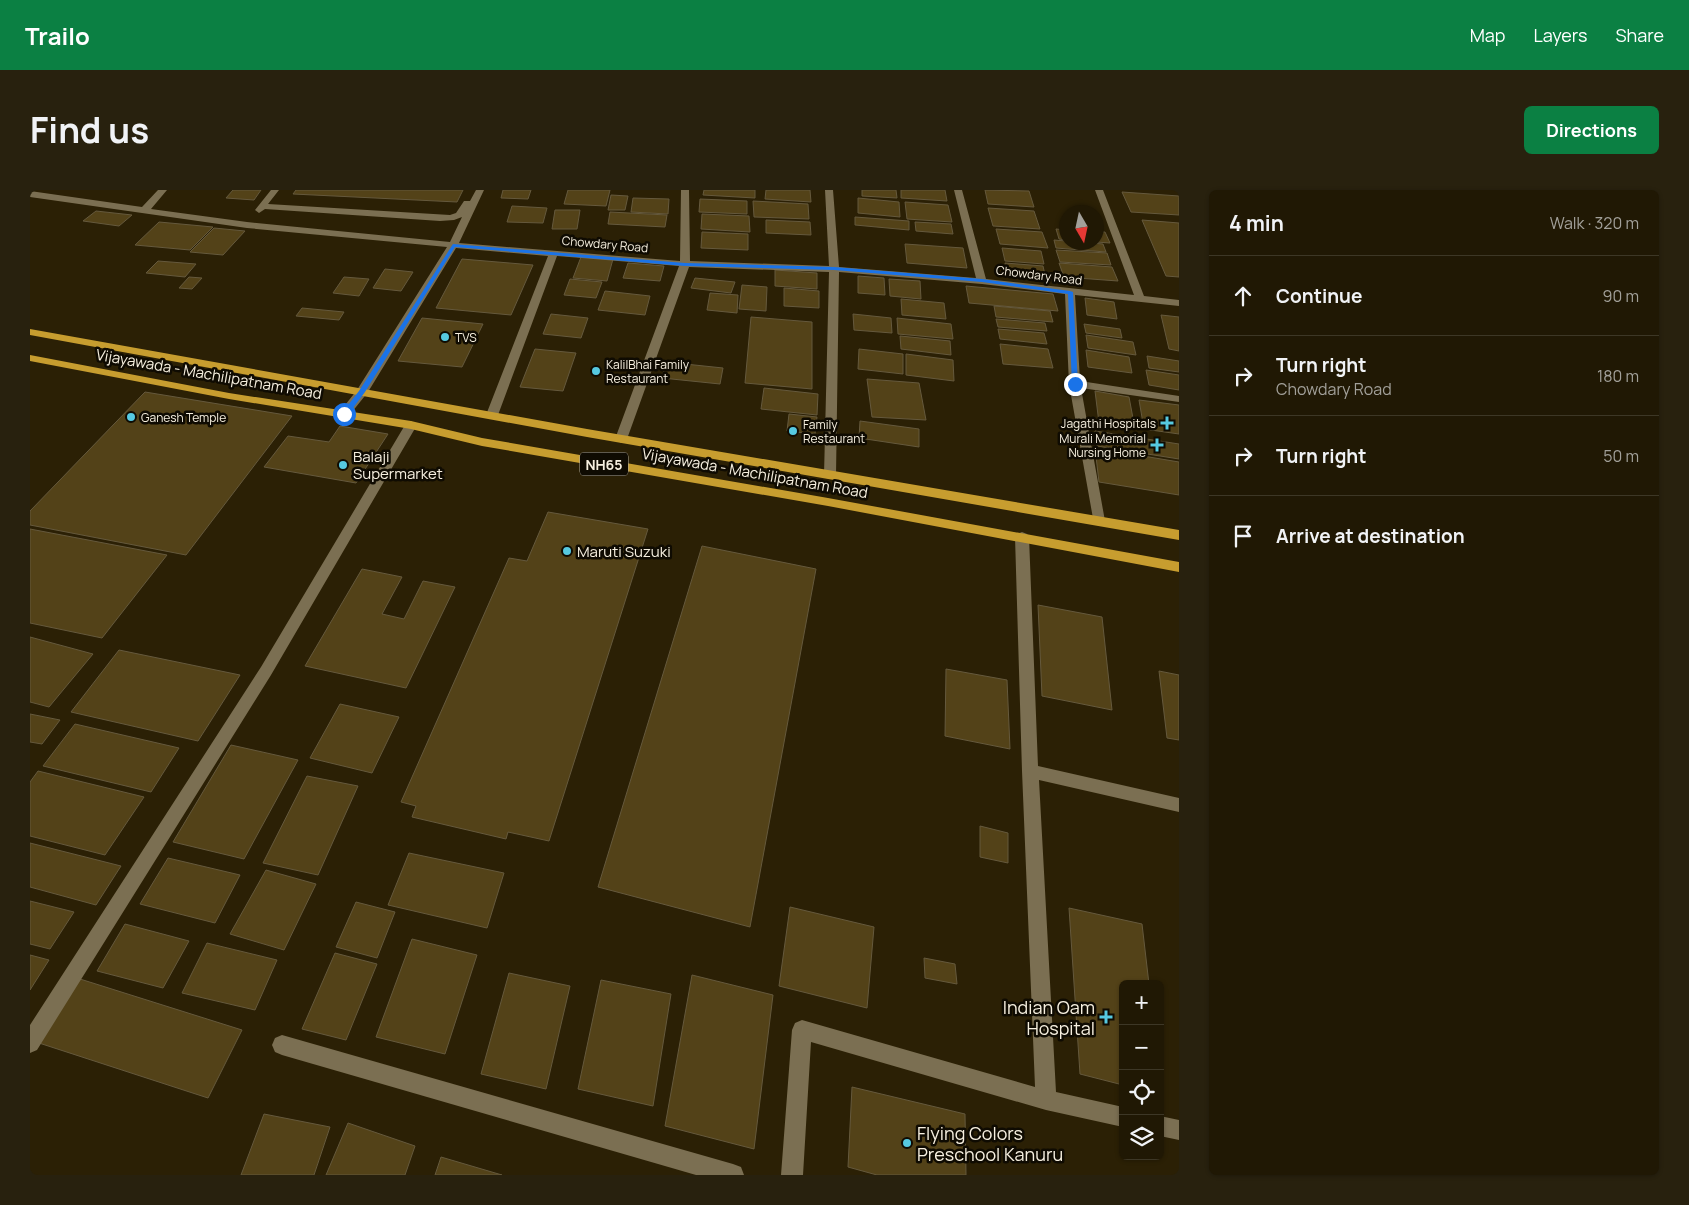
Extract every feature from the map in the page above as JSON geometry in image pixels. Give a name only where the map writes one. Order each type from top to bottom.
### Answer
[{"type":"highway","name":"Vijayawada - Machilipatnam Road","points":[[30,332],[621,439],[1179,535]]},
{"type":"highway","name":"Vijayawada - Machilipatnam Road","points":[[30,358],[229,396],[411,425],[491,444],[1179,567]]},
{"type":"street","points":[[144,211],[163,190]]},
{"type":"street","points":[[247,225],[275,190]]},
{"type":"street","points":[[262,206],[440,218],[462,214],[472,190]]},
{"type":"street","points":[[344,414],[362,392],[453,245],[480,190]]},
{"type":"street","points":[[621,439],[685,264],[685,190]]},
{"type":"street","points":[[829,190],[834,269],[830,475]]},
{"type":"street","points":[[958,190],[982,281]]},
{"type":"street","points":[[1098,190],[1140,299]]},
{"type":"street","name":"Chowdary Road","points":[[38,193],[144,211],[247,225],[372,230],[453,245],[685,264],[834,269],[982,281],[1179,303]]},
{"type":"street","points":[[372,230],[382,214]]},
{"type":"street","points":[[492,415],[554,252]]},
{"type":"street","points":[[1070,292],[1075,384],[1099,521]]},
{"type":"street","points":[[1075,384],[1179,399]]},
{"type":"street","points":[[30,1043],[266,671],[411,425]]},
{"type":"street","points":[[1022,538],[1030,771],[1046,1100]]},
{"type":"street","points":[[1030,771],[1179,805]]},
{"type":"street","points":[[792,1175],[802,1030],[1046,1100],[1119,1116]]},
{"type":"street","points":[[282,1045],[733,1175]]},
{"type":"street","points":[[1164,1127],[1179,1130]]},
{"type":"building","points":[[233,190],[261,190],[254,200],[226,198]]},
{"type":"building","points":[[296,190],[463,190],[457,202],[293,194]]},
{"type":"building","points":[[503,190],[531,190],[528,199],[501,198]]},
{"type":"building","points":[[568,190],[610,190],[606,206],[564,204]]},
{"type":"building","points":[[704,190],[755,190],[755,198],[703,195]]},
{"type":"building","points":[[766,190],[810,190],[811,202],[765,199]]},
{"type":"building","points":[[862,190],[896,190],[897,198],[862,196]]},
{"type":"building","points":[[901,190],[945,190],[947,201],[901,198]]},
{"type":"building","points":[[985,190],[1029,191],[1034,207],[988,204]]},
{"type":"building","points":[[1122,192],[1179,196],[1179,215],[1131,212]]},
{"type":"building","points":[[611,195],[628,196],[625,210],[608,210]]},
{"type":"building","points":[[633,198],[669,199],[668,214],[631,212]]},
{"type":"building","points":[[858,198],[899,202],[900,217],[858,213]]},
{"type":"building","points":[[700,199],[747,201],[747,214],[699,212]]},
{"type":"building","points":[[753,201],[808,204],[809,219],[754,217]]},
{"type":"building","points":[[905,202],[948,205],[952,222],[907,219]]},
{"type":"building","points":[[512,206],[547,208],[543,223],[507,222]]},
{"type":"building","points":[[988,208],[1034,211],[1040,229],[993,226]]},
{"type":"building","points":[[555,210],[580,210],[577,229],[552,229]]},
{"type":"building","points":[[96,211],[132,215],[119,226],[83,221]]},
{"type":"building","points":[[610,212],[667,215],[665,227],[608,224]]},
{"type":"building","points":[[702,214],[749,216],[750,232],[701,229]]},
{"type":"building","points":[[855,217],[909,221],[909,230],[855,225]]},
{"type":"building","points":[[766,220],[810,222],[811,235],[766,233]]},
{"type":"building","points":[[1142,220],[1179,223],[1179,277],[1166,276]]},
{"type":"building","points":[[159,222],[213,227],[190,250],[135,245]]},
{"type":"building","points":[[915,222],[951,224],[953,234],[916,231]]},
{"type":"building","points":[[214,228],[245,231],[223,255],[190,252]]},
{"type":"building","points":[[996,229],[1042,232],[1048,248],[1000,244]]},
{"type":"building","points":[[702,232],[748,234],[748,250],[701,248]]},
{"type":"building","points":[[1104,232],[1105,232],[1110,243],[1104,243]]},
{"type":"building","points":[[1054,240],[1059,240],[1059,248],[1056,248]]},
{"type":"building","points":[[905,244],[963,248],[967,268],[907,263]]},
{"type":"building","points":[[1104,247],[1106,252],[1081,250],[1104,250]]},
{"type":"building","points":[[1002,248],[1041,251],[1044,264],[1005,261]]},
{"type":"building","points":[[1056,250],[1107,253],[1111,265],[1060,262]]},
{"type":"building","points":[[581,257],[613,259],[607,281],[573,278]]},
{"type":"building","points":[[462,259],[533,265],[511,315],[436,308]]},
{"type":"building","points":[[158,261],[196,264],[185,277],[146,273]]},
{"type":"building","points":[[628,263],[664,266],[660,281],[623,278]]},
{"type":"building","points":[[1005,263],[1043,266],[1045,275],[1007,272]]},
{"type":"building","points":[[1059,263],[1112,267],[1118,281],[1064,277]]},
{"type":"building","points":[[385,269],[413,272],[401,291],[373,288]]},
{"type":"building","points":[[775,270],[817,273],[817,289],[775,286]]},
{"type":"building","points":[[858,276],[884,278],[885,295],[858,293]]},
{"type":"building","points":[[189,277],[202,278],[192,289],[179,288]]},
{"type":"building","points":[[344,277],[369,279],[359,296],[333,293]]},
{"type":"building","points":[[695,278],[735,282],[731,293],[691,288]]},
{"type":"building","points":[[570,279],[602,282],[596,298],[564,295]]},
{"type":"building","points":[[889,279],[920,281],[921,299],[890,296]]},
{"type":"building","points":[[742,285],[767,287],[766,311],[739,309]]},
{"type":"building","points":[[966,286],[1053,294],[1058,311],[969,303]]},
{"type":"building","points":[[784,288],[819,291],[819,308],[784,306]]},
{"type":"building","points":[[605,291],[650,296],[645,315],[598,310]]},
{"type":"building","points":[[710,293],[738,295],[737,313],[707,310]]},
{"type":"building","points":[[1085,298],[1114,302],[1117,319],[1087,315]]},
{"type":"building","points":[[901,299],[944,303],[946,319],[902,315]]},
{"type":"building","points":[[994,306],[1050,311],[1053,322],[996,317]]},
{"type":"building","points":[[302,308],[344,312],[339,320],[296,316]]},
{"type":"building","points":[[551,314],[588,318],[581,338],[543,334]]},
{"type":"building","points":[[853,314],[891,318],[892,333],[854,330]]},
{"type":"building","points":[[1161,315],[1179,317],[1179,351],[1169,349]]},
{"type":"building","points":[[751,317],[812,322],[812,389],[745,383]]},
{"type":"building","points":[[422,318],[483,324],[462,367],[398,361]]},
{"type":"building","points":[[897,318],[951,324],[953,339],[898,334]]},
{"type":"building","points":[[996,319],[1045,323],[1047,331],[998,327]]},
{"type":"building","points":[[1084,324],[1120,329],[1122,338],[1086,333]]},
{"type":"building","points":[[998,329],[1044,333],[1047,344],[1000,339]]},
{"type":"building","points":[[1086,335],[1133,342],[1136,355],[1088,348]]},
{"type":"building","points":[[900,336],[950,341],[951,355],[901,349]]},
{"type":"building","points":[[1000,344],[1048,349],[1053,368],[1003,364]]},
{"type":"building","points":[[535,349],[576,353],[563,391],[520,387]]},
{"type":"building","points":[[859,349],[903,354],[903,374],[858,369]]},
{"type":"building","points":[[1086,350],[1129,357],[1132,373],[1088,367]]},
{"type":"building","points":[[906,354],[953,360],[954,381],[906,375]]},
{"type":"building","points":[[1147,356],[1179,361],[1179,372],[1149,368]]},
{"type":"building","points":[[666,362],[723,368],[720,384],[662,378]]},
{"type":"building","points":[[1146,370],[1179,375],[1179,390],[1149,385]]},
{"type":"building","points":[[867,379],[919,383],[926,420],[872,417]]},
{"type":"building","points":[[764,388],[818,394],[817,415],[761,409]]},
{"type":"building","points":[[1095,391],[1129,397],[1135,429],[1099,423]]},
{"type":"building","points":[[145,392],[292,416],[186,555],[30,525],[30,511]]},
{"type":"building","points":[[1139,400],[1179,405],[1179,434],[1144,429]]},
{"type":"building","points":[[789,414],[817,417],[815,434],[787,431]]},
{"type":"building","points":[[860,421],[919,429],[919,447],[859,438]]},
{"type":"building","points":[[340,426],[388,434],[356,483],[264,467],[288,436],[329,442]]},
{"type":"building","points":[[1095,431],[1179,444],[1179,459],[1097,446]]},
{"type":"building","points":[[1095,448],[1179,462],[1179,495],[1099,482]]},
{"type":"building","points":[[548,512],[648,529],[549,841],[508,832],[506,839],[412,817],[416,806],[401,802],[509,558],[527,561]]},
{"type":"building","points":[[30,529],[167,555],[102,638],[30,623]]},
{"type":"building","points":[[702,546],[816,569],[750,927],[598,887]]},
{"type":"building","points":[[362,569],[402,577],[382,614],[404,619],[423,581],[455,587],[406,688],[305,666]]},
{"type":"building","points":[[1038,605],[1102,617],[1112,710],[1042,696]]},
{"type":"building","points":[[30,637],[93,654],[49,707],[30,702]]},
{"type":"building","points":[[119,650],[240,675],[198,741],[71,712]]},
{"type":"building","points":[[946,669],[1007,680],[1010,749],[945,736]]},
{"type":"building","points":[[1159,671],[1179,675],[1179,740],[1167,738]]},
{"type":"building","points":[[340,704],[399,717],[372,773],[310,758]]},
{"type":"building","points":[[30,714],[60,720],[42,744],[30,742]]},
{"type":"building","points":[[75,724],[179,748],[151,792],[43,766]]},
{"type":"building","points":[[231,745],[298,760],[244,859],[173,842]]},
{"type":"building","points":[[38,771],[144,797],[105,855],[30,836],[30,782]]},
{"type":"building","points":[[307,776],[358,786],[318,875],[263,863]]},
{"type":"building","points":[[980,826],[1008,833],[1008,863],[980,857]]},
{"type":"building","points":[[30,843],[121,866],[96,905],[30,887]]},
{"type":"building","points":[[409,853],[504,873],[487,928],[388,905]]},
{"type":"building","points":[[168,858],[240,875],[215,923],[140,904]]},
{"type":"building","points":[[266,870],[316,884],[284,950],[230,934]]},
{"type":"building","points":[[30,901],[74,912],[50,949],[30,944]]},
{"type":"building","points":[[356,902],[395,912],[377,958],[336,947]]},
{"type":"building","points":[[790,907],[874,927],[867,1008],[779,986]]},
{"type":"building","points":[[1069,908],[1142,924],[1149,980],[1119,980],[1119,1084],[1080,1074]]},
{"type":"building","points":[[125,924],[189,941],[163,988],[97,971]]},
{"type":"building","points":[[412,939],[477,955],[445,1054],[376,1037]]},
{"type":"building","points":[[207,943],[277,960],[255,1010],[182,993]]},
{"type":"building","points":[[335,953],[377,964],[346,1040],[302,1029]]},
{"type":"building","points":[[30,955],[49,960],[30,990]]},
{"type":"building","points":[[924,958],[955,964],[957,984],[925,978]]},
{"type":"building","points":[[509,973],[570,986],[546,1089],[481,1074]]},
{"type":"building","points":[[692,975],[773,995],[754,1149],[665,1126]]},
{"type":"building","points":[[80,979],[242,1030],[208,1098],[39,1043]]},
{"type":"building","points":[[601,980],[671,994],[653,1106],[578,1089]]},
{"type":"building","name":"Flying Colors Preschool Kanuru","points":[[852,1087],[965,1114],[966,1175],[877,1175],[848,1167]]},
{"type":"building","points":[[264,1114],[330,1127],[314,1175],[241,1175]]},
{"type":"building","points":[[348,1123],[415,1146],[405,1175],[326,1175]]},
{"type":"building","points":[[441,1157],[502,1175],[435,1175]]},
{"type":"place","name":"TVS","points":[[445,337]]},
{"type":"place","name":"KalilBhai Family Restaurant","points":[[596,371]]},
{"type":"place","name":"Ganesh Temple","points":[[131,417]]},
{"type":"place","name":"Jagathi Hospitals","points":[[1167,423]]},
{"type":"place","name":"Family Restaurant","points":[[793,431]]},
{"type":"place","name":"Murali Memorial Nursing Home","points":[[1157,445]]},
{"type":"place","name":"Balaji Supermarket","points":[[343,465]]},
{"type":"place","name":"Maruti Suzuki","points":[[567,551]]},
{"type":"place","name":"Indian Oam Hospital","points":[[1106,1017]]},
{"type":"place","name":"Flying Colors Preschool Kanuru","points":[[907,1143]]},
{"type":"route","points":[[344,414],[362,392],[453,245],[685,264],[834,269],[982,281],[1070,292],[1075,384]]}]
